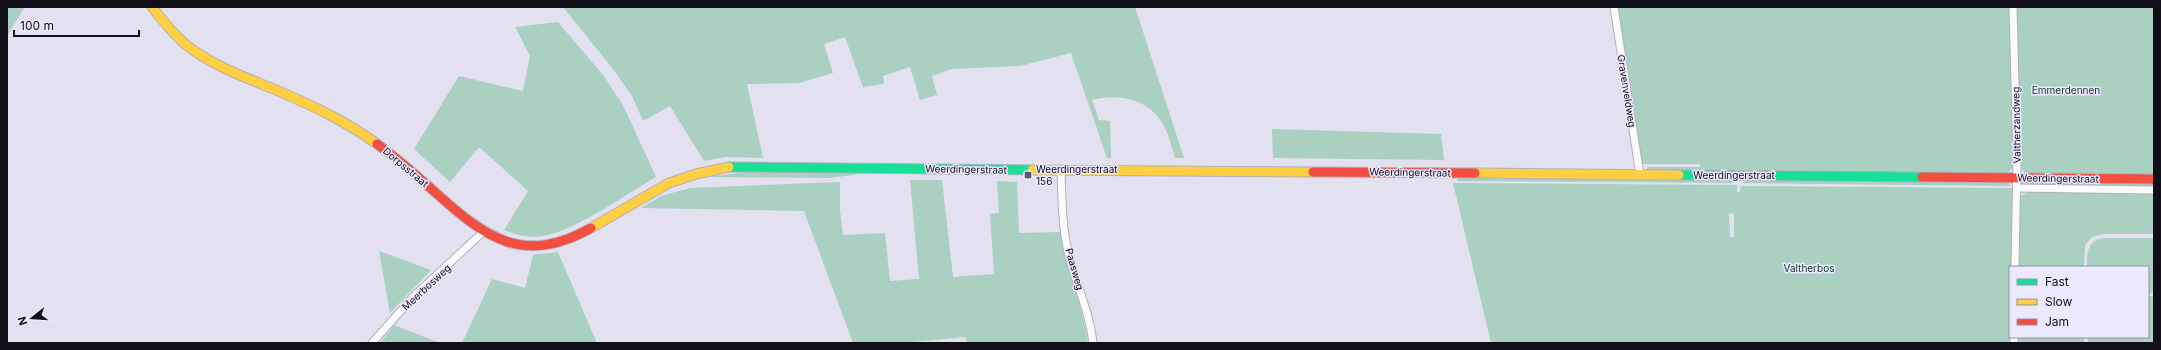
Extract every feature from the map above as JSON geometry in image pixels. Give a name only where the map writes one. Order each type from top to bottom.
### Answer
[{"type":"main road","name":"Dorpsstraat","points":[[152,7],[167,29],[181,42],[210,62],[318,109],[361,132],[397,159],[482,233],[504,242],[520,246],[535,246],[553,243],[580,233],[669,183]]},
{"type":"main road","name":"Weerdingerstraat","points":[[669,183],[691,175],[724,167],[2154,179]]},
{"type":"street","name":"Gravenveldweg","points":[[1614,7],[1640,175]]},
{"type":"street","name":"Valtherzandweg","points":[[2013,7],[2017,178],[2015,266]]},
{"type":"street","name":"Paasweg","points":[[1061,170],[1068,251],[1088,318],[1093,343]]},
{"type":"street","name":"Weerdingerstraat","points":[[2016,188],[2154,190]]},
{"type":"street","name":"Meerbosweg","points":[[372,343],[413,297],[482,233]]},
{"type":"green space","points":[[7,7],[25,7],[7,36]]},
{"type":"green space","points":[[563,7],[1135,7],[1184,158],[1175,158],[1164,126],[1151,110],[1133,100],[1113,97],[1092,100],[1099,120],[1110,121],[1111,158],[1107,158],[1071,53],[1020,66],[952,69],[932,76],[937,95],[920,100],[910,67],[883,76],[884,84],[863,87],[845,37],[824,44],[833,73],[799,83],[747,84],[763,158],[725,157],[704,161],[670,106],[643,121],[632,96],[613,69]]},
{"type":"green space","name":"Emmerdennen","points":[[1616,7],[2154,7],[2154,175],[2027,174],[2019,167],[2014,167],[2006,174],[1647,170],[1647,167],[1700,167],[1700,164],[1641,164]]},
{"type":"green space","points":[[558,22],[603,75],[623,105],[656,177],[596,213],[564,230],[548,235],[534,237],[526,236],[504,230],[528,191],[479,147],[450,182],[414,149],[459,76],[523,91],[530,56],[515,27]]},
{"type":"green space","points":[[1272,129],[1441,134],[1444,160],[1273,158]]},
{"type":"green space","points":[[747,172],[867,173],[830,178],[706,177]]},
{"type":"green space","points":[[1458,177],[1728,179],[1734,183],[1457,181]]},
{"type":"green space","points":[[910,180],[942,180],[953,277],[994,274],[990,214],[999,213],[997,181],[1017,182],[1019,233],[1061,232],[1063,246],[1086,329],[1088,343],[967,343],[965,337],[903,343],[853,343],[804,211],[641,208],[661,196],[690,188],[840,182],[840,211],[843,235],[885,233],[890,281],[919,279]]},
{"type":"green space","points":[[1748,180],[2007,182],[2011,186],[1742,183]]},
{"type":"green space","points":[[2031,182],[2154,183],[2154,187],[2026,185]]},
{"type":"green space","name":"Valtherbos","points":[[1453,183],[1737,185],[1737,192],[1740,192],[1741,186],[2013,188],[2013,266],[2009,266],[2009,338],[2012,338],[2012,343],[1491,343]],"holes":[[[1734,213],[1734,237],[1730,237],[1729,214]]]},
{"type":"green space","points":[[2029,192],[2154,194],[2154,234],[2104,234],[2092,237],[2085,245],[2084,266],[2017,266],[2019,199],[2022,195]]},
{"type":"green space","points":[[2154,238],[2154,293],[2149,293],[2149,266],[2087,266],[2089,248],[2091,244],[2099,239]]},
{"type":"green space","points":[[379,251],[431,270],[390,313]]},
{"type":"green space","points":[[558,252],[597,343],[462,343],[492,279],[525,288],[533,255]]},
{"type":"green space","points":[[2149,296],[2154,296],[2154,343],[2088,343],[2088,338],[2149,338]]},
{"type":"green space","points":[[394,325],[440,343],[380,343]]},
{"type":"green space","points":[[2016,338],[2084,338],[2084,343],[2016,343]]},
{"type":"traffic: fast","points":[[729,167],[1032,170]]},
{"type":"traffic: fast","points":[[1679,175],[1922,177]]},
{"type":"traffic: slow","points":[[152,7],[167,26],[184,43],[205,58],[228,70],[328,114],[377,144]]},
{"type":"traffic: slow","points":[[591,228],[669,183],[696,174],[729,167]]},
{"type":"traffic: slow","points":[[1032,170],[1313,172]]},
{"type":"traffic: slow","points":[[1475,173],[1679,175]]},
{"type":"traffic: jam","points":[[377,144],[472,223],[489,234],[507,242],[526,245],[546,245],[567,239],[591,228]]},
{"type":"traffic: jam","points":[[1313,172],[1475,173]]},
{"type":"traffic: jam","points":[[1922,177],[2154,179]]},
{"type":"place","name":"Weerdingerstraat 156","points":[[1028,175]]}]
